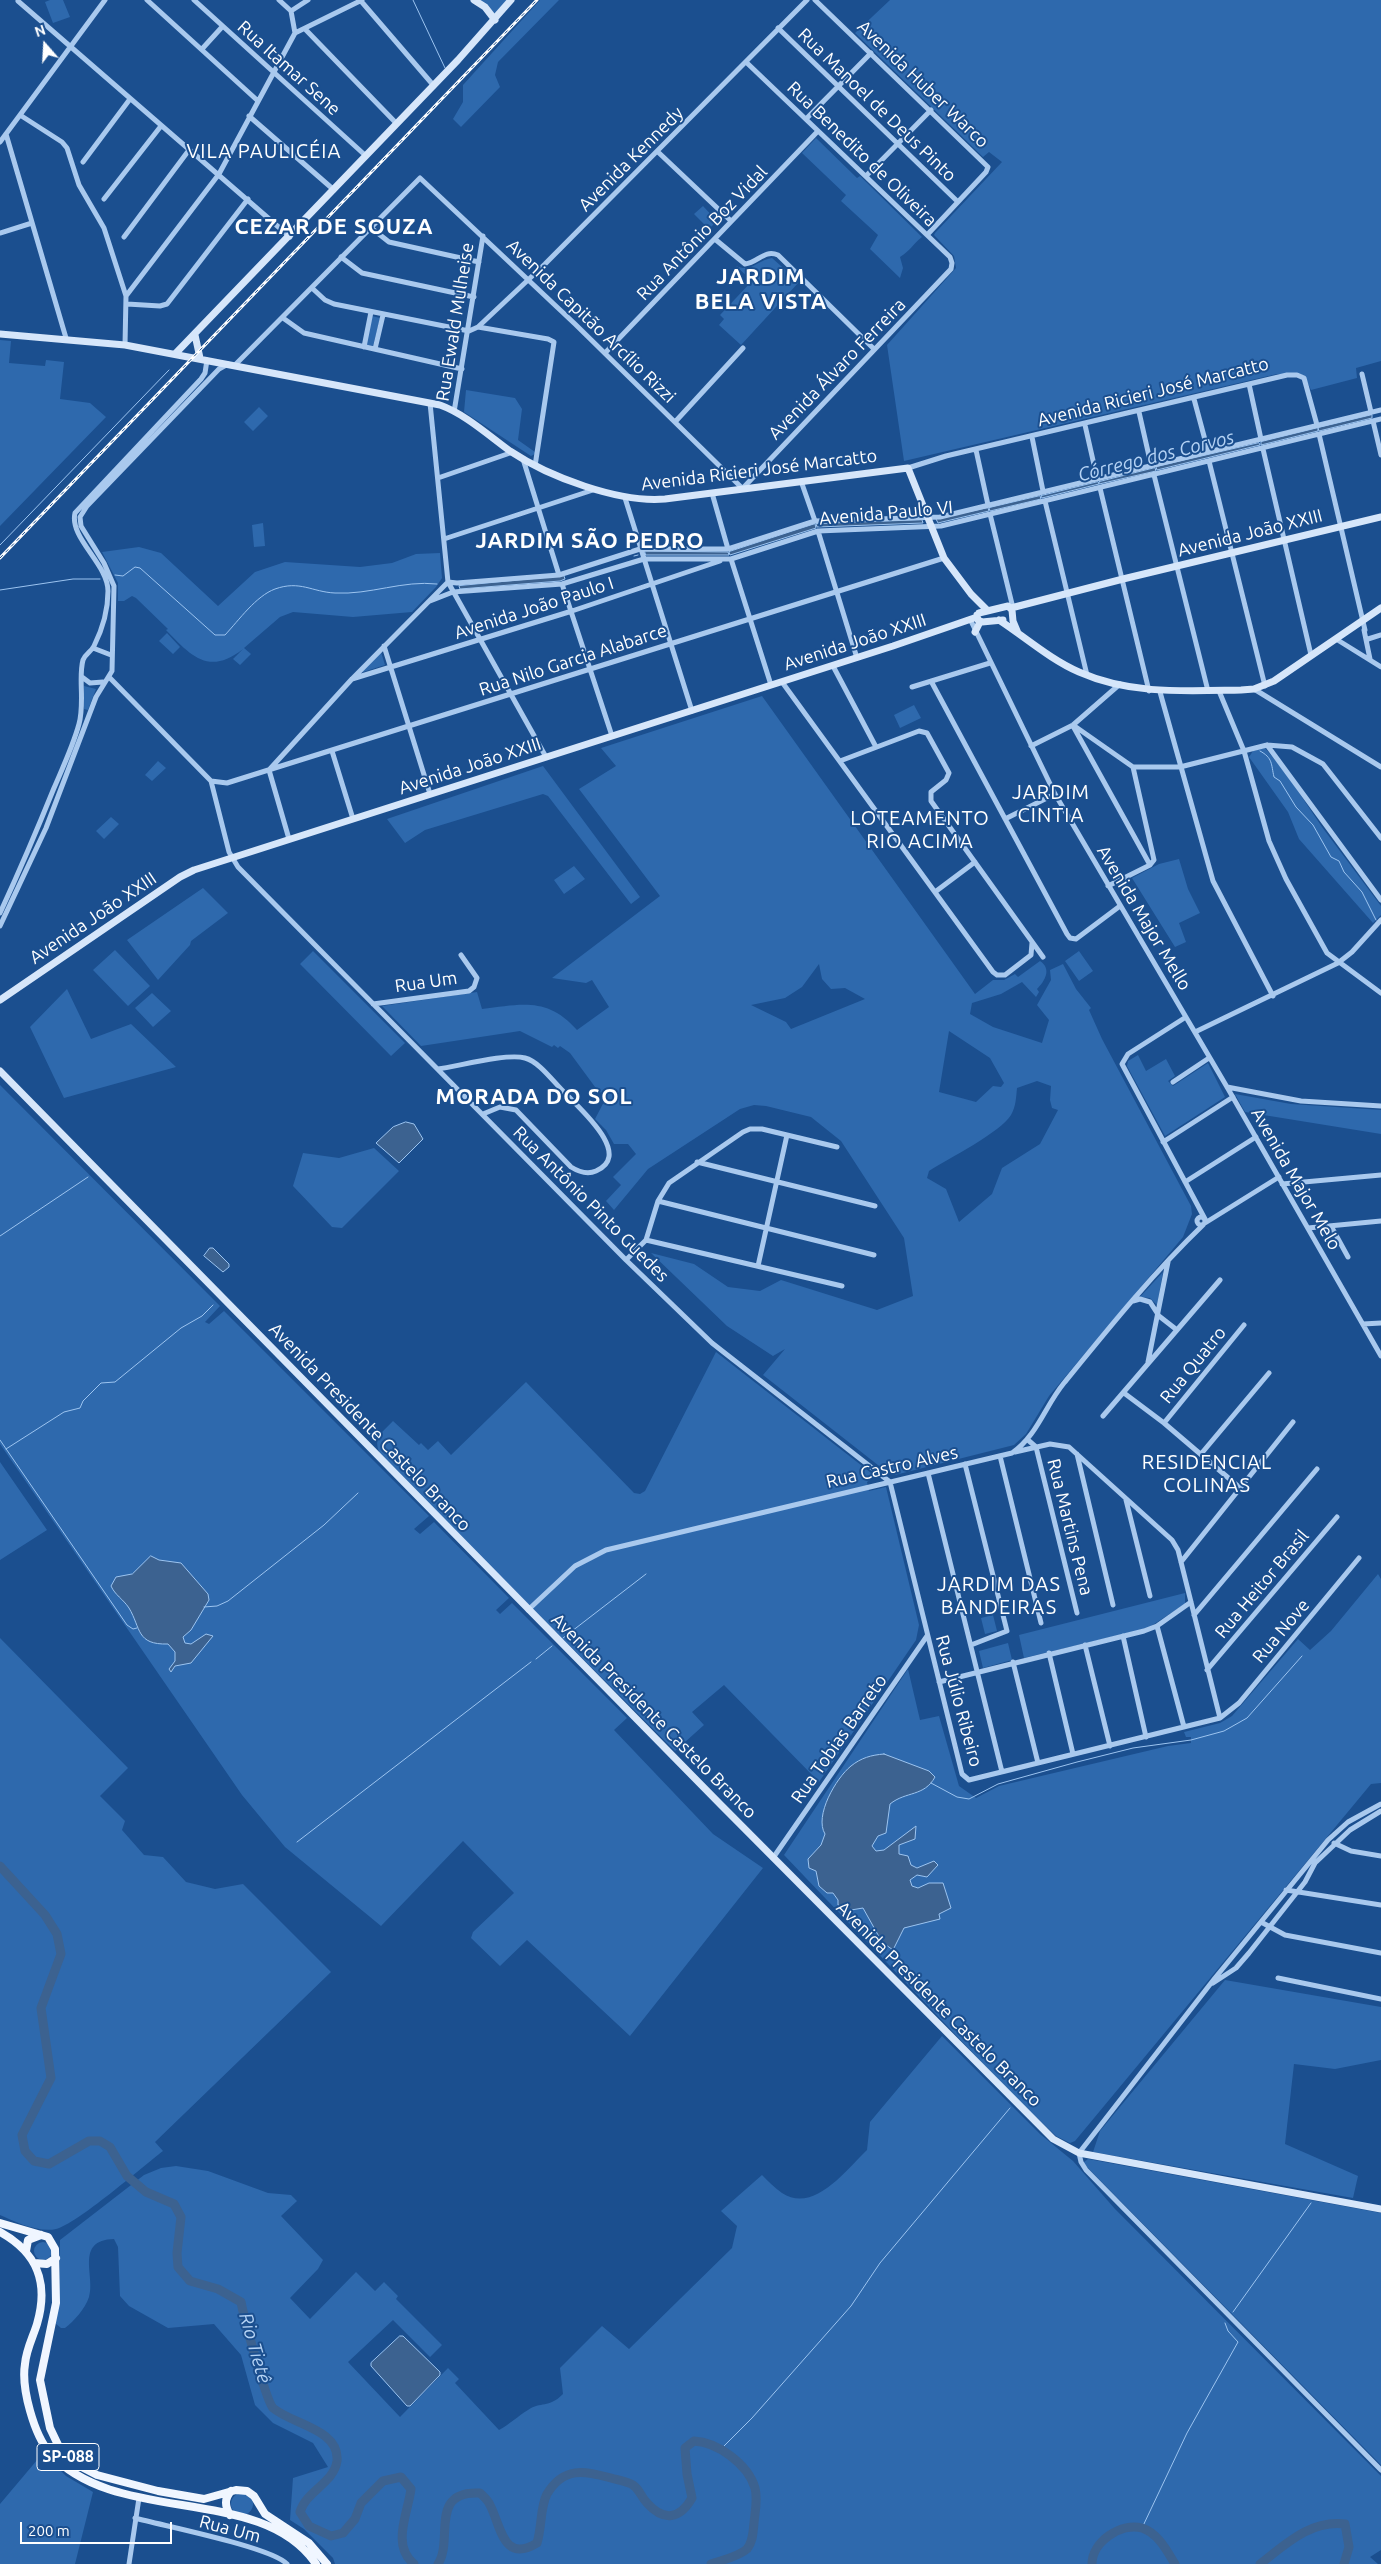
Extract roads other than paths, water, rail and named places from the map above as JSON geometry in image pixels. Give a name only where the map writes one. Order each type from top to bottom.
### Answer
[{"type":"main road","points":[[0,2222],[41,2235]]},
{"type":"main road","name":"SP-088","points":[[0,2232],[26,2251],[34,2263],[43,2287],[43,2299],[29,2346],[24,2374],[28,2399],[37,2428],[48,2451],[76,2474],[97,2485],[139,2498],[243,2517],[279,2532],[304,2550],[316,2564]]},
{"type":"main road","points":[[26,2251],[28,2240],[41,2235]]},
{"type":"main road","name":"SP-088","points":[[41,2235],[52,2240],[56,2248],[56,2303],[40,2380],[50,2428],[60,2449],[76,2464],[98,2475],[158,2492],[204,2498],[231,2491],[247,2491],[254,2496],[257,2505],[272,2520],[309,2543],[327,2564]]},
{"type":"main road","points":[[34,2263],[47,2264],[56,2258]]},
{"type":"main road","points":[[230,2515],[225,2507],[227,2497],[231,2491]]},
{"type":"main road","points":[[243,2517],[249,2515],[257,2505]]},
{"type":"street","points":[[0,142],[105,0]]},
{"type":"street","points":[[147,0],[258,101]]},
{"type":"street","name":"Rua Itamar Sene","points":[[194,0],[366,156]]},
{"type":"street","points":[[126,296],[219,174],[295,33],[291,11],[279,0]]},
{"type":"street","points":[[291,11],[308,0]]},
{"type":"street","points":[[295,33],[361,0],[434,86]]},
{"type":"street","points":[[474,0],[485,6],[495,20]]},
{"type":"street","points":[[175,354],[434,86],[511,0]]},
{"type":"street","name":"Avenida Kennedy","points":[[469,331],[478,327],[529,280],[807,0]]},
{"type":"street","name":"Avenida Huber Warco","points":[[815,0],[931,110],[988,169],[957,202]]},
{"type":"street","points":[[18,1],[290,237]]},
{"type":"street","points":[[202,49],[222,27]]},
{"type":"street","name":"Rua Manoel de Deus Pinto","points":[[778,28],[957,202]]},
{"type":"street","points":[[305,29],[396,124]]},
{"type":"street","points":[[806,119],[872,53]]},
{"type":"street","name":"Rua Benedito de Oliveira","points":[[746,62],[950,257],[951,269]]},
{"type":"street","points":[[83,162],[130,99]]},
{"type":"street","points":[[866,176],[931,110]]},
{"type":"street","points":[[20,115],[62,142],[68,148],[78,185],[104,228],[126,296],[125,345]]},
{"type":"street","points":[[250,116],[334,190]]},
{"type":"street","points":[[104,199],[161,126]]},
{"type":"street","name":"Rua Antônio Boz Vidal","points":[[605,353],[716,240],[731,221],[818,131]]},
{"type":"street","points":[[6,134],[66,338]]},
{"type":"street","points":[[124,238],[189,150]]},
{"type":"street","points":[[658,152],[731,221]]},
{"type":"street","name":"Avenida Capitão Arcílio Rizzi","points":[[370,227],[418,178],[423,178],[743,488]]},
{"type":"street","points":[[127,304],[160,306],[167,304],[248,199]]},
{"type":"street","points":[[927,235],[957,202]]},
{"type":"street","points":[[0,233],[32,223]]},
{"type":"street","points":[[0,926],[46,828],[96,697],[108,679],[113,663],[111,655],[114,586],[104,563],[79,522],[87,506],[219,369],[232,364],[282,318],[370,227],[389,242],[479,262]]},
{"type":"street","name":"Rua Ewald Mulheise","points":[[454,412],[484,236]]},
{"type":"street","points":[[716,240],[745,264],[770,253],[778,255],[874,349]]},
{"type":"street","points":[[341,257],[362,273],[474,297]]},
{"type":"street","name":"Avenida Álvaro Ferreira","points":[[743,488],[951,269]]},
{"type":"street","points":[[312,288],[330,302],[383,315],[469,331]]},
{"type":"street","points":[[364,347],[370,312]]},
{"type":"street","points":[[375,350],[383,315]]},
{"type":"street","points":[[282,318],[304,333],[462,370]]},
{"type":"street","points":[[478,327],[548,339],[554,342],[535,466]]},
{"type":"street","name":"Avenida Ricieri José Marcatto","points":[[0,334],[66,338],[125,345],[203,359],[215,359],[430,403],[454,412],[535,466],[625,498],[650,500],[908,468],[1287,375],[1301,376],[1306,383],[1317,425]]},
{"type":"street","points":[[0,913],[36,834],[78,727],[83,693],[81,670],[86,653],[93,648],[106,616],[108,590],[100,568],[77,530],[74,518],[75,513],[201,379],[205,373],[203,359],[195,335]]},
{"type":"street","points":[[675,422],[743,348]]},
{"type":"street","points":[[1362,374],[1371,412]]},
{"type":"street","points":[[1249,384],[1261,439]]},
{"type":"street","points":[[1194,399],[1208,451]]},
{"type":"street","points":[[430,403],[448,582],[546,757]]},
{"type":"street","name":"Avenida Paulo VI","points":[[448,582],[457,583],[560,575],[640,549],[728,549],[815,521],[940,516],[1381,410]]},
{"type":"street","points":[[1140,412],[1151,464]]},
{"type":"street","name":"Avenida Paulo VI","points":[[423,604],[453,592],[562,584],[644,559],[731,559],[818,531],[932,526],[990,514],[1381,420]]},
{"type":"street","points":[[1373,421],[1381,455]]},
{"type":"street","points":[[1085,425],[1097,478]]},
{"type":"street","points":[[1319,434],[1360,621],[1365,630],[1370,660]]},
{"type":"street","points":[[1032,437],[1043,492]]},
{"type":"street","points":[[1263,449],[1286,540],[1311,655]]},
{"type":"street","points":[[976,450],[988,505]]},
{"type":"street","points":[[438,478],[513,452]]},
{"type":"street","points":[[523,459],[560,575]]},
{"type":"street","points":[[1210,461],[1265,686]]},
{"type":"street","points":[[908,468],[944,558],[971,594],[987,610]]},
{"type":"street","points":[[1154,475],[1208,691]]},
{"type":"street","points":[[802,481],[815,521]]},
{"type":"street","points":[[1100,488],[1149,691]]},
{"type":"street","points":[[444,539],[596,489]]},
{"type":"street","points":[[712,493],[728,549]]},
{"type":"street","points":[[625,498],[692,711]]},
{"type":"street","points":[[1044,500],[1087,675]]},
{"type":"street","points":[[990,514],[1018,632]]},
{"type":"street","name":"Avenida João XXIII","points":[[976,618],[1008,619],[1012,610],[1068,593],[1381,517]]},
{"type":"street","points":[[818,531],[857,658]]},
{"type":"street","name":"Rua Nilo Garcia Alabarce","points":[[211,781],[226,783],[332,751],[836,590],[944,558]]},
{"type":"street","points":[[731,559],[771,685]]},
{"type":"street","name":"Avenida João Paulo I","points":[[351,680],[572,611],[724,560]]},
{"type":"street","points":[[290,839],[268,770],[423,604],[448,582]]},
{"type":"street","points":[[562,584],[612,736]]},
{"type":"street","points":[[971,594],[976,618],[975,632]]},
{"type":"street","name":"Avenida João XXIII","points":[[0,1000],[180,877],[232,857],[833,666],[976,618],[987,610],[1007,606],[1012,610]]},
{"type":"street","points":[[999,620],[1072,669],[1087,675],[1149,691],[1219,691],[1254,689],[1265,686],[1381,608]]},
{"type":"street","name":"Avenida Major Mello","points":[[975,632],[1055,794],[1186,1017]]},
{"type":"street","points":[[1352,649],[1360,647],[1367,641],[1381,635]]},
{"type":"street","points":[[1336,639],[1381,667]]},
{"type":"street","points":[[384,646],[430,794]]},
{"type":"street","points":[[93,648],[111,655]]},
{"type":"street","points":[[912,687],[990,663]]},
{"type":"street","points":[[833,666],[876,747]]},
{"type":"street","points":[[81,670],[82,677],[90,683],[101,683],[108,679]]},
{"type":"street","points":[[108,679],[211,781],[232,857]]},
{"type":"street","points":[[931,681],[1067,934],[1076,939],[1120,906]]},
{"type":"street","points":[[782,682],[993,972],[997,975],[1005,975],[1031,955],[1043,957],[931,801],[931,792],[946,780],[949,773],[927,733],[919,731],[840,761]]},
{"type":"street","points":[[1031,746],[1073,725],[1120,684]]},
{"type":"street","points":[[1254,689],[1381,766]]},
{"type":"street","points":[[1219,691],[1244,751],[1274,852],[1322,946],[1338,963],[1381,993]]},
{"type":"street","points":[[1160,692],[1213,881],[1273,996]]},
{"type":"street","points":[[1073,725],[1133,767],[1180,767],[1267,745],[1292,746],[1322,764],[1381,838]]},
{"type":"street","points":[[1073,725],[1150,865]]},
{"type":"street","points":[[1267,745],[1381,900]]},
{"type":"street","points":[[332,751],[353,819]]},
{"type":"street","points":[[1108,886],[1150,865],[1154,860],[1133,767]]},
{"type":"street","points":[[1005,819],[1055,794]]},
{"type":"street","name":"Rua Antônio Pinto Guedes","points":[[232,857],[238,866],[373,1004],[626,1260],[712,1343],[890,1482]]},
{"type":"street","points":[[935,892],[975,862]]},
{"type":"street","points":[[1195,1032],[1338,963],[1352,952],[1381,920]]},
{"type":"street","points":[[1031,955],[1032,943]]},
{"type":"street","name":"Rua Um","points":[[373,1004],[474,988],[477,978],[461,955]]},
{"type":"street","points":[[1186,1017],[1125,1057],[1124,1069],[1197,1202],[1204,1222]]},
{"type":"street","name":"Avenida Major Melo","points":[[1186,1017],[1381,1356]]},
{"type":"street","points":[[438,1069],[508,1058],[531,1060],[603,1134],[608,1150],[606,1164],[593,1173],[578,1172],[571,1168],[516,1110],[500,1107],[483,1114]]},
{"type":"street","points":[[1173,1082],[1209,1058]]},
{"type":"street","name":"Avenida Presidente Castelo Branco","points":[[0,1071],[528,1610],[1028,2116],[1053,2138],[1079,2153],[1381,2209]]},
{"type":"street","points":[[1227,1087],[1301,1101],[1381,1106]]},
{"type":"street","points":[[1163,1142],[1233,1097]]},
{"type":"street","points":[[626,1260],[646,1240],[658,1201],[668,1184],[697,1162],[750,1129],[762,1129],[837,1147]]},
{"type":"street","points":[[758,1266],[787,1135]]},
{"type":"street","points":[[1185,1182],[1256,1137]]},
{"type":"street","points":[[697,1162],[875,1206]]},
{"type":"street","points":[[1282,1184],[1381,1175]]},
{"type":"street","name":"Rua Castro Alves","points":[[528,1610],[574,1566],[606,1550],[1012,1453],[1028,1440],[1063,1384],[1132,1301],[1204,1222],[1279,1177]]},
{"type":"street","points":[[658,1201],[874,1255]]},
{"type":"street","points":[[1197,1202],[1197,1220],[1200,1217],[1204,1222]]},
{"type":"street","name":"Rua Castro Alves","points":[[1187,1240],[1197,1220]]},
{"type":"street","points":[[1308,1228],[1381,1221]]},
{"type":"street","points":[[1331,1226],[1348,1256]]},
{"type":"street","points":[[646,1240],[842,1286]]},
{"type":"street","points":[[1148,1362],[1159,1316],[1168,1260]]},
{"type":"street","points":[[1103,1416],[1220,1280]]},
{"type":"street","points":[[1132,1301],[1140,1299],[1150,1302],[1159,1316],[1177,1330]]},
{"type":"street","points":[[1362,1324],[1381,1322]]},
{"type":"street","name":"Rua Quatro","points":[[1164,1423],[1244,1325]]},
{"type":"street","points":[[1201,1454],[1269,1373]]},
{"type":"street","points":[[1124,1393],[1164,1423],[1239,1487]]},
{"type":"street","points":[[1181,1562],[1239,1487],[1293,1422]]},
{"type":"street","points":[[1028,1440],[1036,1447]]},
{"type":"street","points":[[928,1473],[1002,1772],[1220,1718],[1178,1550],[1172,1540],[1077,1453],[1064,1445],[1036,1447],[1012,1453]]},
{"type":"street","name":"Rua Martins Pena","points":[[1036,1447],[1078,1613]]},
{"type":"street","points":[[1077,1453],[1113,1605]]},
{"type":"street","points":[[1000,1456],[1041,1623]]},
{"type":"street","points":[[965,1464],[1007,1631],[971,1646]]},
{"type":"street","points":[[1194,1615],[1302,1485],[1318,1469]]},
{"type":"street","name":"Rua Júlio Ribeiro","points":[[890,1482],[962,1774],[969,1780],[1002,1772]]},
{"type":"street","points":[[1126,1499],[1150,1596]]},
{"type":"street","name":"Rua Heitor Brasil","points":[[1207,1670],[1337,1517]]},
{"type":"street","name":"Rua Nove","points":[[1220,1718],[1239,1703],[1359,1558]]},
{"type":"street","points":[[939,1682],[1157,1626],[1191,1602]]},
{"type":"street","points":[[1157,1626],[1184,1727]]},
{"type":"street","name":"Rua Tobias Barreto","points":[[773,1858],[927,1636]]},
{"type":"street","points":[[1123,1636],[1146,1737]]},
{"type":"street","points":[[1085,1645],[1110,1746]]},
{"type":"street","points":[[1049,1653],[1073,1754]]},
{"type":"street","points":[[1013,1662],[1038,1763]]},
{"type":"street","points":[[1381,1807],[1348,1822],[1328,1840],[1286,1890],[1079,2153],[1081,2162],[1086,2170],[1381,2470]]},
{"type":"street","points":[[1211,1985],[1236,1968],[1298,1891],[1315,1863],[1350,1830],[1381,1807]]},
{"type":"street","points":[[1328,1840],[1351,1851],[1381,1856]]},
{"type":"street","points":[[1286,1890],[1381,1905]]},
{"type":"street","points":[[1261,1922],[1285,1935],[1381,1953]]},
{"type":"street","points":[[1278,1978],[1381,1999]]},
{"type":"street","points":[[128,2564],[139,2498]]},
{"type":"street","name":"Rua Um","points":[[135,2518],[258,2550],[281,2559],[287,2564]]},
{"type":"waterway","points":[[413,0],[445,68]]},
{"type":"waterway","points":[[0,545],[169,370]]},
{"type":"waterway","name":"Córrego dos Corvos","points":[[634,556],[638,555]]},
{"type":"waterway","name":"Córrego dos Corvos","points":[[115,575],[123,576],[135,567],[140,568],[215,635],[225,635],[261,597],[275,589],[299,586],[327,592],[348,593],[412,584],[437,584]]},
{"type":"waterway","name":"Córrego dos Corvos","points":[[0,590],[73,579],[100,579]]},
{"type":"waterway","points":[[1260,751],[1269,759],[1274,777],[1280,781],[1296,807],[1313,825],[1331,857],[1339,861],[1344,872],[1362,892],[1376,920]]},
{"type":"waterway","points":[[0,1236],[88,1177]]},
{"type":"waterway","points":[[6,1449],[64,1412],[80,1408],[83,1401],[101,1383],[115,1382],[181,1328],[202,1316],[213,1305]]},
{"type":"waterway","points":[[0,1440],[127,1625],[133,1629],[137,1628]]},
{"type":"waterway","points":[[204,1607],[217,1606],[228,1601],[324,1525],[358,1493]]},
{"type":"waterway","points":[[563,1638],[646,1574]]},
{"type":"waterway","points":[[536,1659],[552,1646]]},
{"type":"waterway","points":[[931,1783],[957,1797],[969,1799],[998,1784],[1077,1762],[1133,1748],[1191,1740],[1224,1731],[1247,1718],[1302,1656]]},
{"type":"waterway","points":[[297,1842],[531,1662]]},
{"type":"waterway","name":"Rio Tietê","points":[[0,1866],[45,1915],[57,1934],[61,1954],[41,2008],[51,2078],[22,2135],[25,2151],[34,2161],[49,2164],[89,2141],[100,2141],[110,2147],[127,2176],[146,2192],[174,2204],[181,2217],[177,2253],[178,2267],[190,2281],[218,2289],[241,2302],[261,2375],[273,2408],[281,2414],[323,2434],[331,2441],[336,2450],[337,2461],[335,2469],[326,2481],[308,2498],[300,2512],[309,2526],[331,2536],[343,2533],[355,2519],[361,2503],[383,2481],[401,2477],[411,2489],[403,2528],[403,2548],[414,2564]]},
{"type":"waterway","points":[[721,2449],[752,2418],[851,2306],[880,2263],[1010,2108]]},
{"type":"waterway","points":[[1233,2312],[1311,2203]]},
{"type":"waterway","points":[[1142,2528],[1187,2433],[1238,2342],[1228,2331],[1225,2323]]},
{"type":"waterway","name":"Rio Tietê","points":[[438,2564],[444,2543],[448,2508],[454,2500],[464,2494],[480,2493],[488,2501],[505,2540],[510,2546],[517,2549],[526,2548],[537,2543],[543,2505],[547,2494],[560,2479],[575,2473],[592,2474],[628,2482],[635,2487],[653,2509],[666,2515],[677,2514],[692,2498],[687,2474],[685,2448],[694,2441],[712,2445],[739,2463],[751,2479],[756,2492],[753,2533],[749,2546],[739,2554],[711,2564]]},
{"type":"waterway","name":"Rio Tietê","points":[[1260,2564],[1299,2535],[1321,2526],[1345,2524],[1349,2547],[1344,2564]]},
{"type":"waterway","name":"Rio Tietê","points":[[1092,2564],[1093,2556],[1102,2541],[1117,2531],[1134,2527],[1148,2530],[1153,2534],[1162,2543],[1175,2564]]},
{"type":"railway","points":[[0,558],[537,0]]},
{"type":"district","name":"VILA PAULICÉIA","points":[[264,151]]},
{"type":"district","name":"CEZAR DE SOUZA","points":[[334,227]]},
{"type":"district","name":"JARDIM BELA VISTA","points":[[761,290]]},
{"type":"district","name":"JARDIM SÃO PEDRO","points":[[590,541]]},
{"type":"district","name":"JARDIM CINTIA","points":[[1051,804]]},
{"type":"district","name":"LOTEAMENTO RIO ACIMA","points":[[920,830]]},
{"type":"district","name":"MORADA DO SOL","points":[[534,1097]]},
{"type":"district","name":"RESIDENCIAL COLINAS","points":[[1207,1474]]},
{"type":"district","name":"JARDIM DAS BANDEIRAS","points":[[999,1596]]}]
